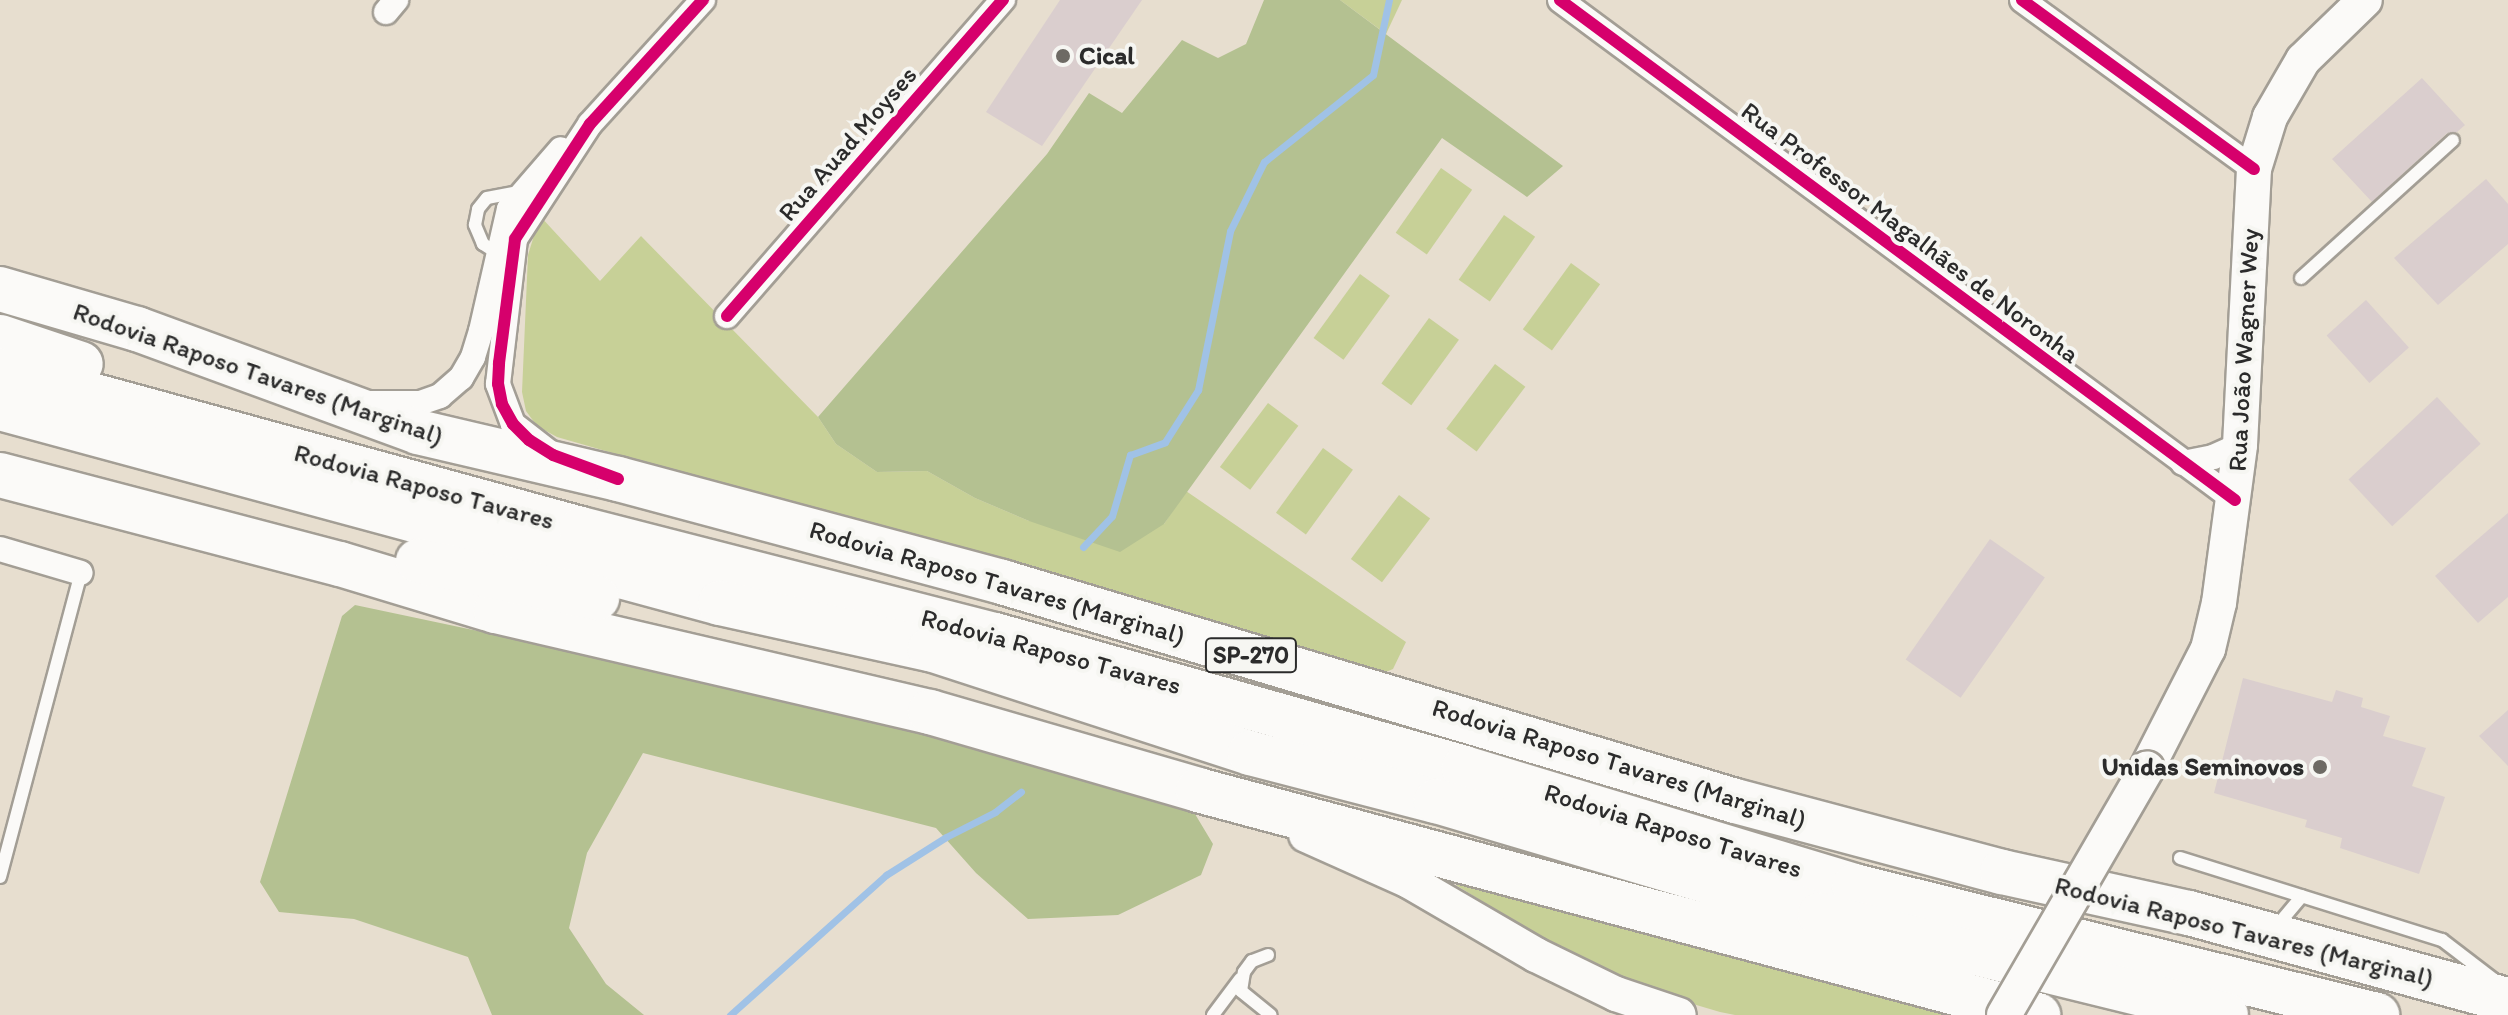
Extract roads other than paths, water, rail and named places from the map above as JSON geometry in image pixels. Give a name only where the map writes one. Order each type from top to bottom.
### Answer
[{"type":"highway","name":"Rodovia Raposo Tavares (Marginal)","points":[[0,289],[137,329],[257,376],[334,399],[418,432],[618,479],[1002,582],[1735,801],[2002,872],[2189,913],[2508,1000]]},
{"type":"highway","points":[[0,337],[406,482]]},
{"type":"highway","name":"Rodovia Raposo Tavares","points":[[0,370],[406,482],[995,635],[1449,763],[1854,886],[2377,1015]]},
{"type":"highway","name":"Rodovia Raposo Tavares","points":[[0,408],[720,603],[930,649],[1000,669],[1250,753],[1436,801],[1820,915],[2226,1015]]},
{"type":"highway","points":[[4,476],[926,665],[1000,669]]},
{"type":"highway","points":[[4,476],[340,564],[496,611],[930,712],[1198,790],[2038,1015]]},
{"type":"main road","name":"Rua João Wagner Wey","points":[[2004,1015],[2147,768],[2208,649],[2219,603],[2235,500],[2254,169],[2270,117],[2303,60],[2365,0]]},
{"type":"main road","points":[[1198,790],[1409,881],[1536,955],[1616,994],[1679,1015]]},
{"type":"street","points":[[334,399],[380,404],[420,403],[440,396],[461,378],[481,331],[509,209],[556,152],[590,124],[703,0]]},
{"type":"street","name":"Rua Auad Moyses","points":[[727,316],[1003,0]]},
{"type":"street","name":"Rua Professor Magalhães de Noronha","points":[[1560,0],[2235,500]]},
{"type":"street","points":[[2022,0],[2254,169]]},
{"type":"street","points":[[590,124],[515,239],[498,384],[513,424],[529,440],[553,455],[618,479]]},
{"type":"street","points":[[2183,463],[2204,460],[2240,445]]},
{"type":"street","points":[[0,549],[81,573]]},
{"type":"lane","points":[[2301,278],[2453,140]]},
{"type":"lane","points":[[0,877],[81,573]]},
{"type":"lane","points":[[2180,858],[2442,940],[2508,991]]},
{"type":"lane","points":[[2269,935],[2302,896]]},
{"type":"lane","points":[[1213,1015],[1252,961],[1268,955]]},
{"type":"lane","points":[[1241,979],[1241,991],[1271,1015]]},
{"type":"waterway","points":[[1083,547],[1112,516],[1130,455],[1165,442],[1198,390],[1230,231],[1264,162],[1373,75],[1389,0]]},
{"type":"waterway","points":[[730,1015],[886,875],[946,837],[995,812],[1021,792]]},
{"type":"place","name":"Cical","points":[[1063,56]]},
{"type":"place","name":"Unidas Seminovos","points":[[2320,767]]}]
